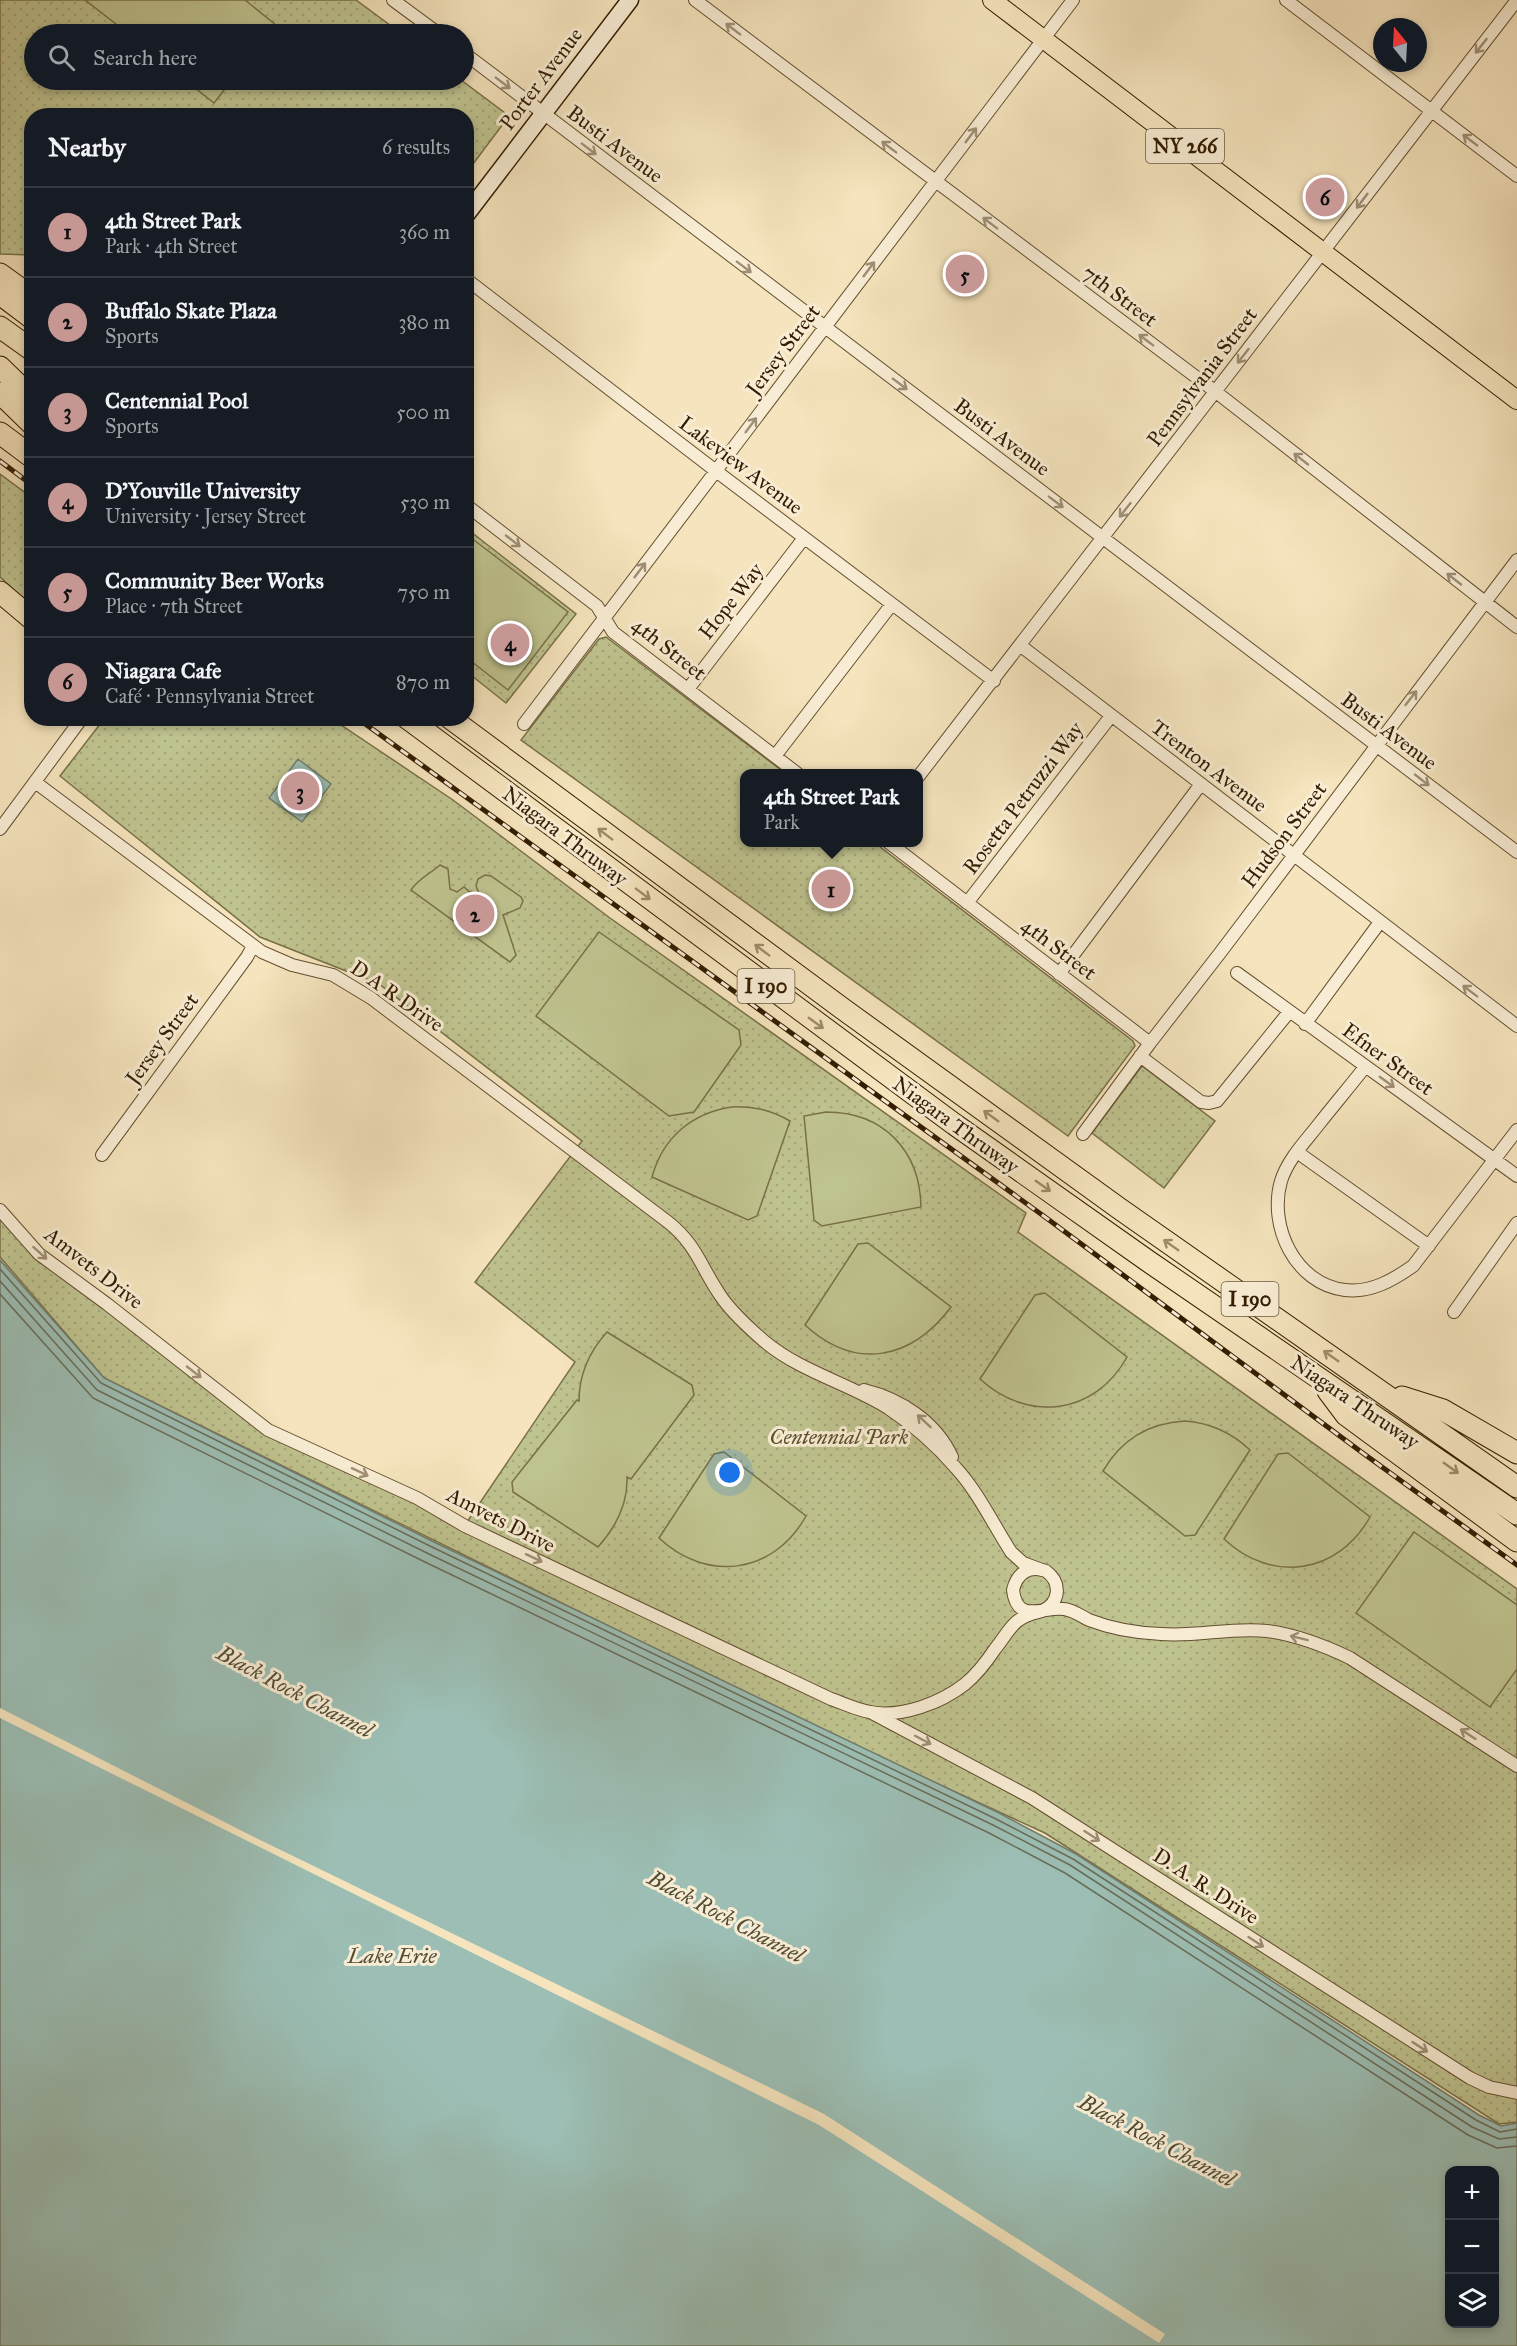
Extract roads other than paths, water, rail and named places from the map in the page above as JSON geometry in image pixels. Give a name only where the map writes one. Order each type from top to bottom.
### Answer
[{"type":"highway","points":[[0,274],[24,291]]},
{"type":"highway","points":[[0,294],[24,312]]},
{"type":"highway","points":[[0,327],[24,344]]},
{"type":"highway","points":[[0,367],[24,390]]},
{"type":"highway","points":[[0,393],[24,416]]},
{"type":"highway","points":[[0,433],[24,451]]},
{"type":"highway","points":[[0,592],[24,612]]},
{"type":"highway","name":"Niagara Thruway","points":[[418,726],[945,1117],[1517,1514]]},
{"type":"highway","name":"Niagara Thruway","points":[[461,726],[843,1009],[1120,1209],[1517,1487]]},
{"type":"highway","points":[[1316,1376],[1346,1415],[1517,1541]]},
{"type":"highway","points":[[1379,1390],[1443,1410],[1517,1453]]},
{"type":"main road","name":"NY 266","points":[[992,0],[1517,400]]},
{"type":"street","points":[[393,0],[425,24]]},
{"type":"street","name":"Porter Avenue","points":[[474,204],[630,0]]},
{"type":"street","name":"7th Street","points":[[695,0],[1216,392],[1517,627]]},
{"type":"street","name":"Jersey Street","points":[[524,724],[1073,0]]},
{"type":"street","points":[[1286,0],[1517,176]]},
{"type":"street","name":"Pennsylvania Street","points":[[923,771],[1517,0]]},
{"type":"street","name":"Busti Avenue","points":[[474,61],[1517,852]]},
{"type":"street","name":"Lakeview Avenue","points":[[474,285],[994,681]]},
{"type":"street","name":"4th Street","points":[[474,511],[597,606],[613,632],[792,769]]},
{"type":"street","name":"Hope Way","points":[[688,688],[804,538]]},
{"type":"street","name":"Hudson Street","points":[[1083,1134],[1517,560]]},
{"type":"street","points":[[775,756],[892,604]]},
{"type":"street","name":"Trenton Avenue","points":[[1020,646],[1517,1026]]},
{"type":"street","name":"Rosetta Petruzzi Way","points":[[967,903],[1111,716]]},
{"type":"street","points":[[0,829],[76,726]]},
{"type":"street","name":"D A R Drive","points":[[35,782],[253,946],[273,958],[333,975],[352,985],[684,1234],[721,1296],[760,1337],[781,1354],[805,1368],[845,1385],[887,1408],[957,1468],[1011,1552]]},
{"type":"street","points":[[1059,974],[1201,784]]},
{"type":"street","name":"4th Street","points":[[893,847],[1150,1043]]},
{"type":"street","points":[[1305,1024],[1380,922]]},
{"type":"street","name":"Jersey Street","points":[[102,1155],[253,946]]},
{"type":"street","name":"Efner Street","points":[[1237,973],[1517,1176]]},
{"type":"street","points":[[1140,1056],[1201,1102],[1217,1101],[1289,1012]]},
{"type":"street","points":[[1365,1067],[1297,1152],[1285,1169],[1280,1184],[1278,1206],[1284,1240],[1292,1256],[1304,1270],[1317,1280],[1332,1287],[1346,1290],[1364,1289],[1393,1280],[1413,1266],[1517,1130]]},
{"type":"street","points":[[1297,1152],[1426,1249]]},
{"type":"street","name":"Amvets Drive","points":[[0,1210],[39,1254],[268,1430],[417,1498],[465,1526],[831,1699],[871,1713],[901,1712],[946,1696],[966,1683],[981,1667],[1013,1623]]},
{"type":"street","points":[[1454,1312],[1517,1223]]},
{"type":"street","points":[[1011,1552],[1023,1563],[1052,1576],[1063,1602],[1072,1611]]},
{"type":"street","points":[[1011,1552],[1016,1612],[1013,1623]]},
{"type":"street","points":[[1042,1570],[1023,1572],[1016,1580],[1013,1592],[1023,1609],[1040,1612],[1054,1602],[1057,1595],[1056,1583]]},
{"type":"street","points":[[1013,1623],[1024,1615],[1064,1608],[1109,1627],[1138,1632],[1189,1635],[1238,1630],[1266,1631],[1321,1644],[1350,1658],[1517,1766]]},
{"type":"street","name":"D. A. R. Drive","points":[[871,1713],[1032,1798],[1470,2078],[1489,2087],[1517,2093]]},
{"type":"water","points":[[298,759],[331,784],[302,822],[269,798]]},
{"type":"water","name":"Lake Erie","points":[[0,1260],[104,1378],[436,1543],[999,1813],[1076,1854],[1479,2115],[1501,2126],[1517,2123],[1517,2346],[0,2346]]},
{"type":"railway","points":[[0,461],[24,479]]},
{"type":"railway","points":[[368,726],[1045,1217],[1517,1565]]},
{"type":"place","name":"Niagara Cafe","points":[[1325,197]]},
{"type":"place","name":"Community Beer Works","points":[[965,274]]},
{"type":"place","name":"D'Youville University","points":[[510,643]]},
{"type":"place","name":"Centennial Pool","points":[[300,791]]},
{"type":"place","name":"4th Street Park","points":[[831,889]]},
{"type":"place","name":"Buffalo Skate Plaza","points":[[475,914]]},
{"type":"park label","name":"Centennial Park","points":[[839,1437]]},
{"type":"water label","name":"Black Rock Channel","points":[[295,1691]]},
{"type":"water label","name":"Black Rock Channel","points":[[726,1916]]},
{"type":"water label","name":"Black Rock Channel","points":[[1157,2140]]}]
